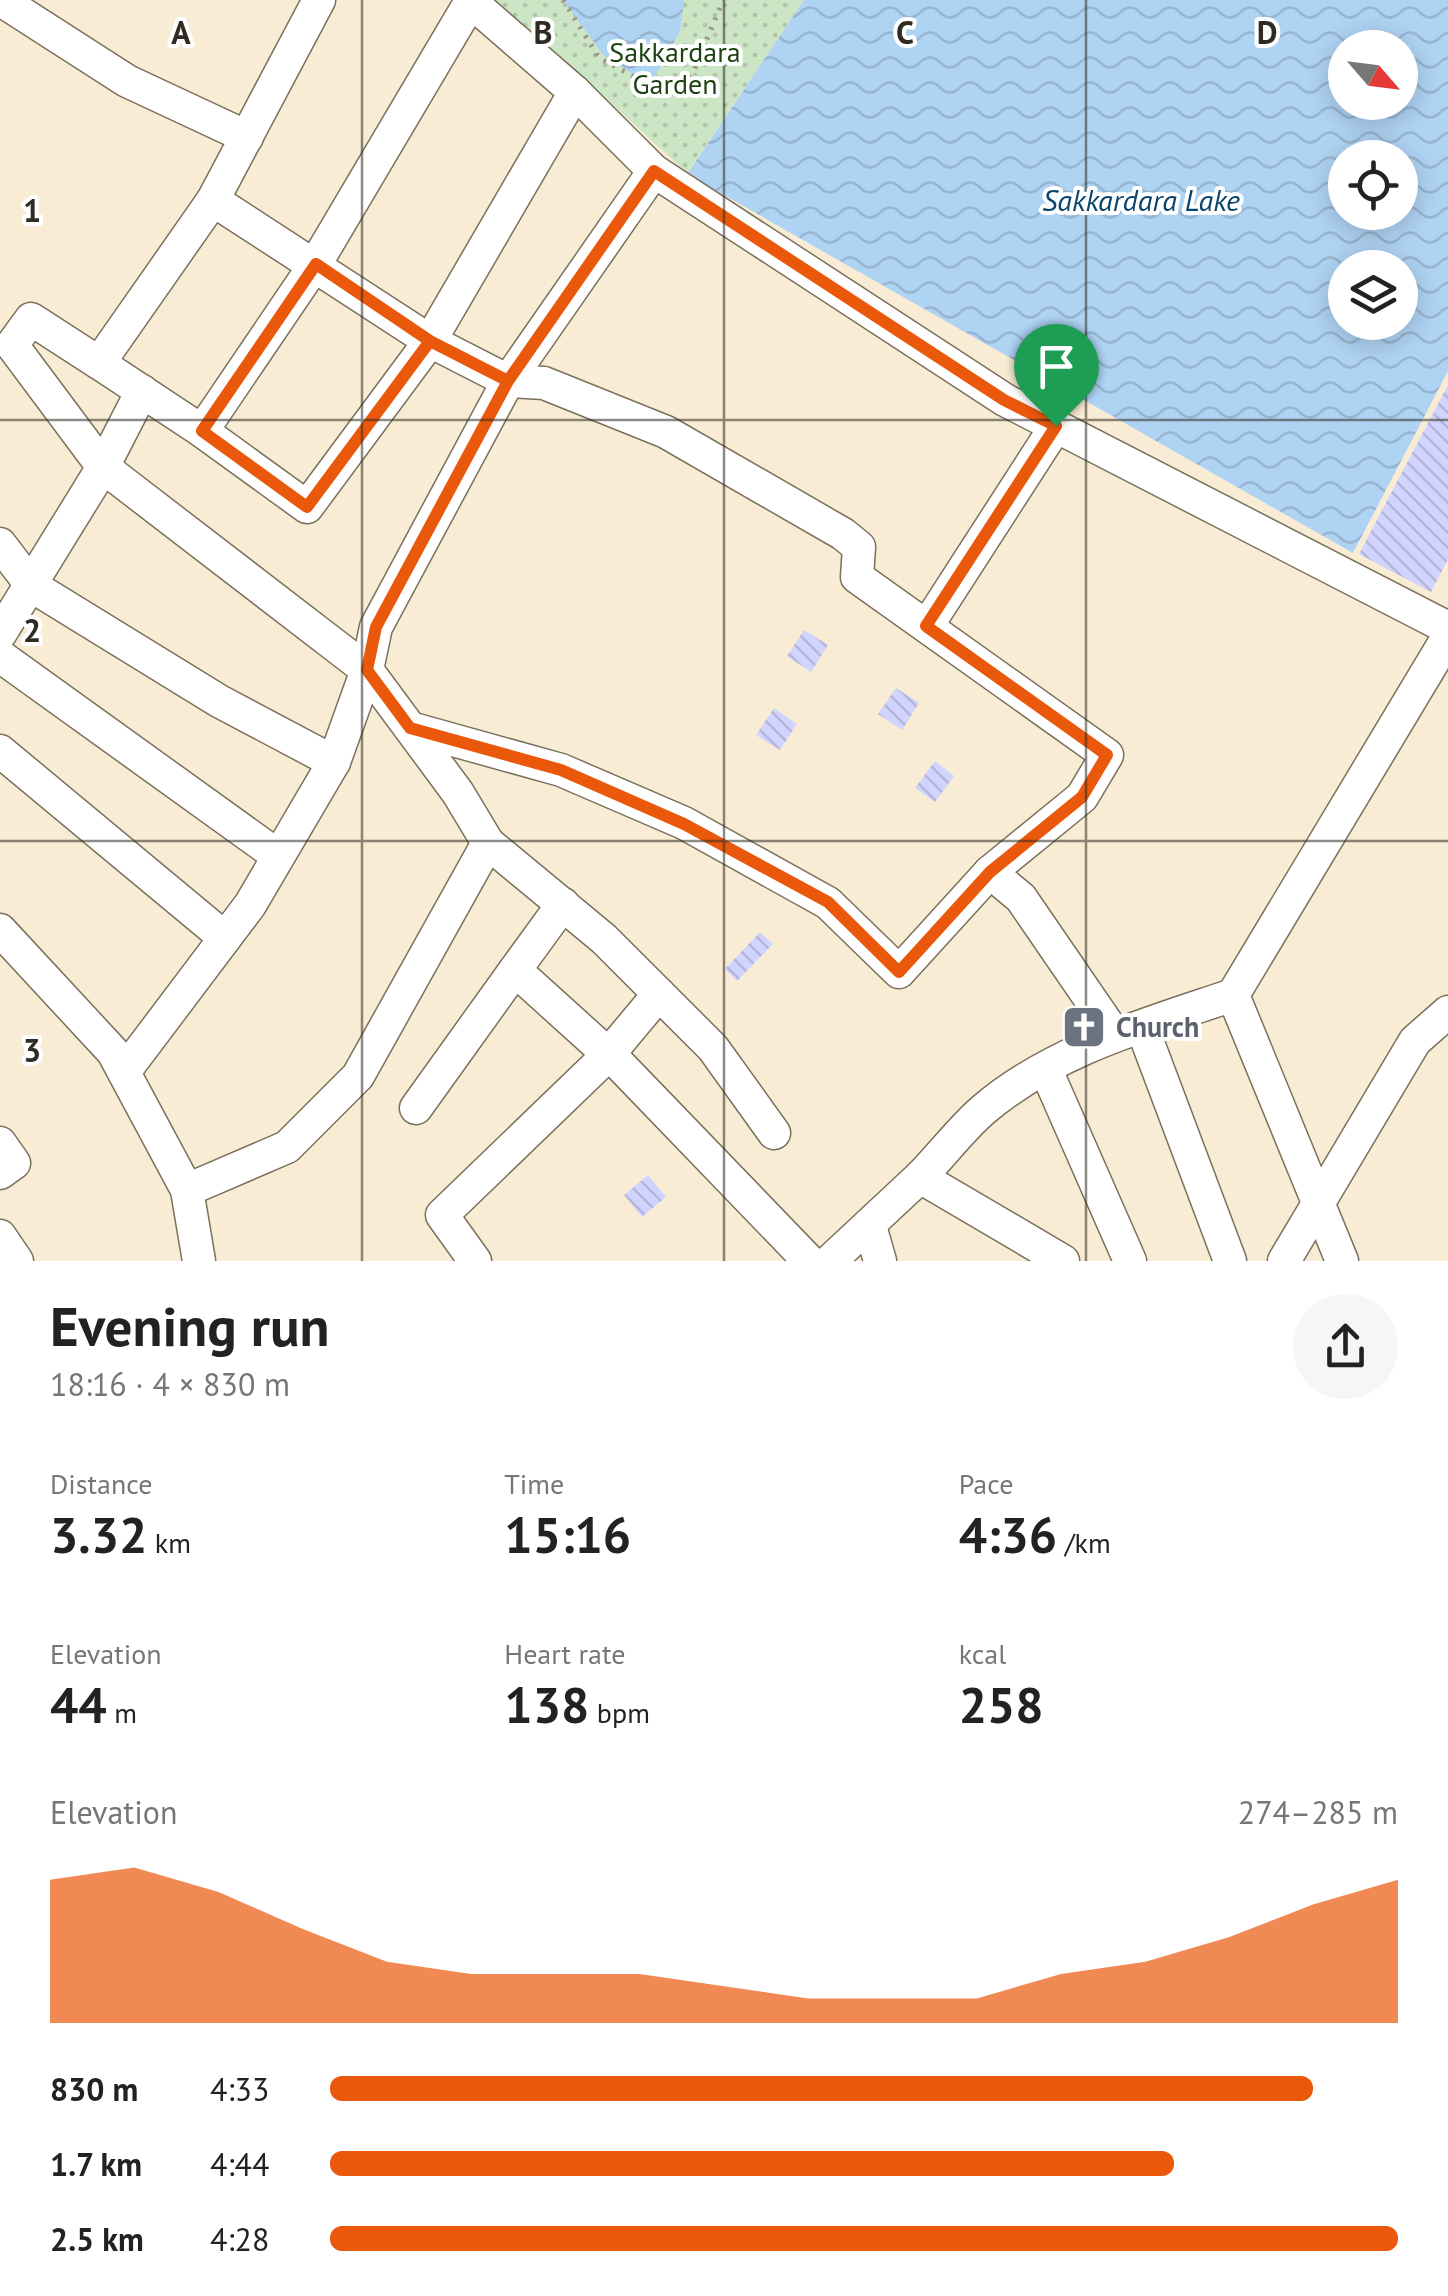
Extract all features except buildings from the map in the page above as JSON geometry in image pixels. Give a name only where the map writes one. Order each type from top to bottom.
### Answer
[{"type":"street","points":[[1,0],[126,82],[247,137]]},
{"type":"street","points":[[99,363],[213,200],[320,0]]},
{"type":"street","points":[[202,431],[316,264],[470,0],[575,92],[654,171],[1004,400],[1448,628]]},
{"type":"street","points":[[575,92],[430,341],[307,507],[202,431],[31,319],[12,344],[102,466],[367,670],[488,843],[563,904],[713,1048],[774,1133]]},
{"type":"street","points":[[124,1072],[225,938],[334,762],[367,670],[376,627],[508,381],[654,171]]},
{"type":"street","points":[[213,200],[430,341],[508,381],[544,383],[666,432],[762,484],[851,540],[859,548],[857,577],[1107,755],[1082,797],[990,872],[899,972],[828,902],[684,824],[561,770],[410,728]]},
{"type":"street","points":[[0,634],[32,586],[142,391]]},
{"type":"street","points":[[926,626],[1056,426]]},
{"type":"street","points":[[0,544],[32,586],[219,701],[334,762]]},
{"type":"street","points":[[830,1261],[920,1177],[981,1112],[1046,1070],[1128,1031],[1233,994],[1448,636]]},
{"type":"street","points":[[0,656],[278,856]]},
{"type":"street","points":[[0,751],[225,938]]},
{"type":"street","points":[[187,1190],[287,1147],[358,1076],[488,843]]},
{"type":"street","points":[[990,872],[1021,898],[1128,1031],[1230,1261]]},
{"type":"street","points":[[416,1108],[563,904]]},
{"type":"street","points":[[0,930],[113,1052],[187,1190],[199,1261]]},
{"type":"street","points":[[515,970],[608,1055],[809,1261]]},
{"type":"street","points":[[475,1261],[442,1216],[608,1055],[659,994]]},
{"type":"street","points":[[1233,994],[1342,1261]]},
{"type":"street","points":[[1284,1261],[1416,1041],[1448,1012]]},
{"type":"street","points":[[1046,1070],[1130,1261]]},
{"type":"street","points":[[0,1143],[14,1162],[0,1172]]},
{"type":"street","points":[[920,1177],[1063,1261]]},
{"type":"street","points":[[870,1226],[880,1261]]},
{"type":"street","points":[[0,1236],[16,1261]]},
{"type":"path","points":[[563,0],[598,58],[650,86],[677,86],[694,73],[722,0]]},
{"type":"green space","name":"Sakkardara Garden","points":[[489,0],[804,0],[687,173],[560,56]]},
{"type":"water","points":[[563,0],[684,0],[680,31],[650,85],[603,55]]},
{"type":"water","name":"Sakkardara Lake","points":[[804,0],[1448,0],[1448,371],[1353,553],[687,174]]},
{"type":"place","name":"Church","points":[[1084,1027]]},
{"type":"route","points":[[1056,426],[926,626],[1107,755],[1082,797],[990,872],[899,972],[828,902],[684,824],[561,770],[410,728],[367,670],[376,627],[508,381],[430,341],[316,264],[202,431],[307,507],[430,341],[508,381],[654,171],[1004,400],[1056,426]]}]
